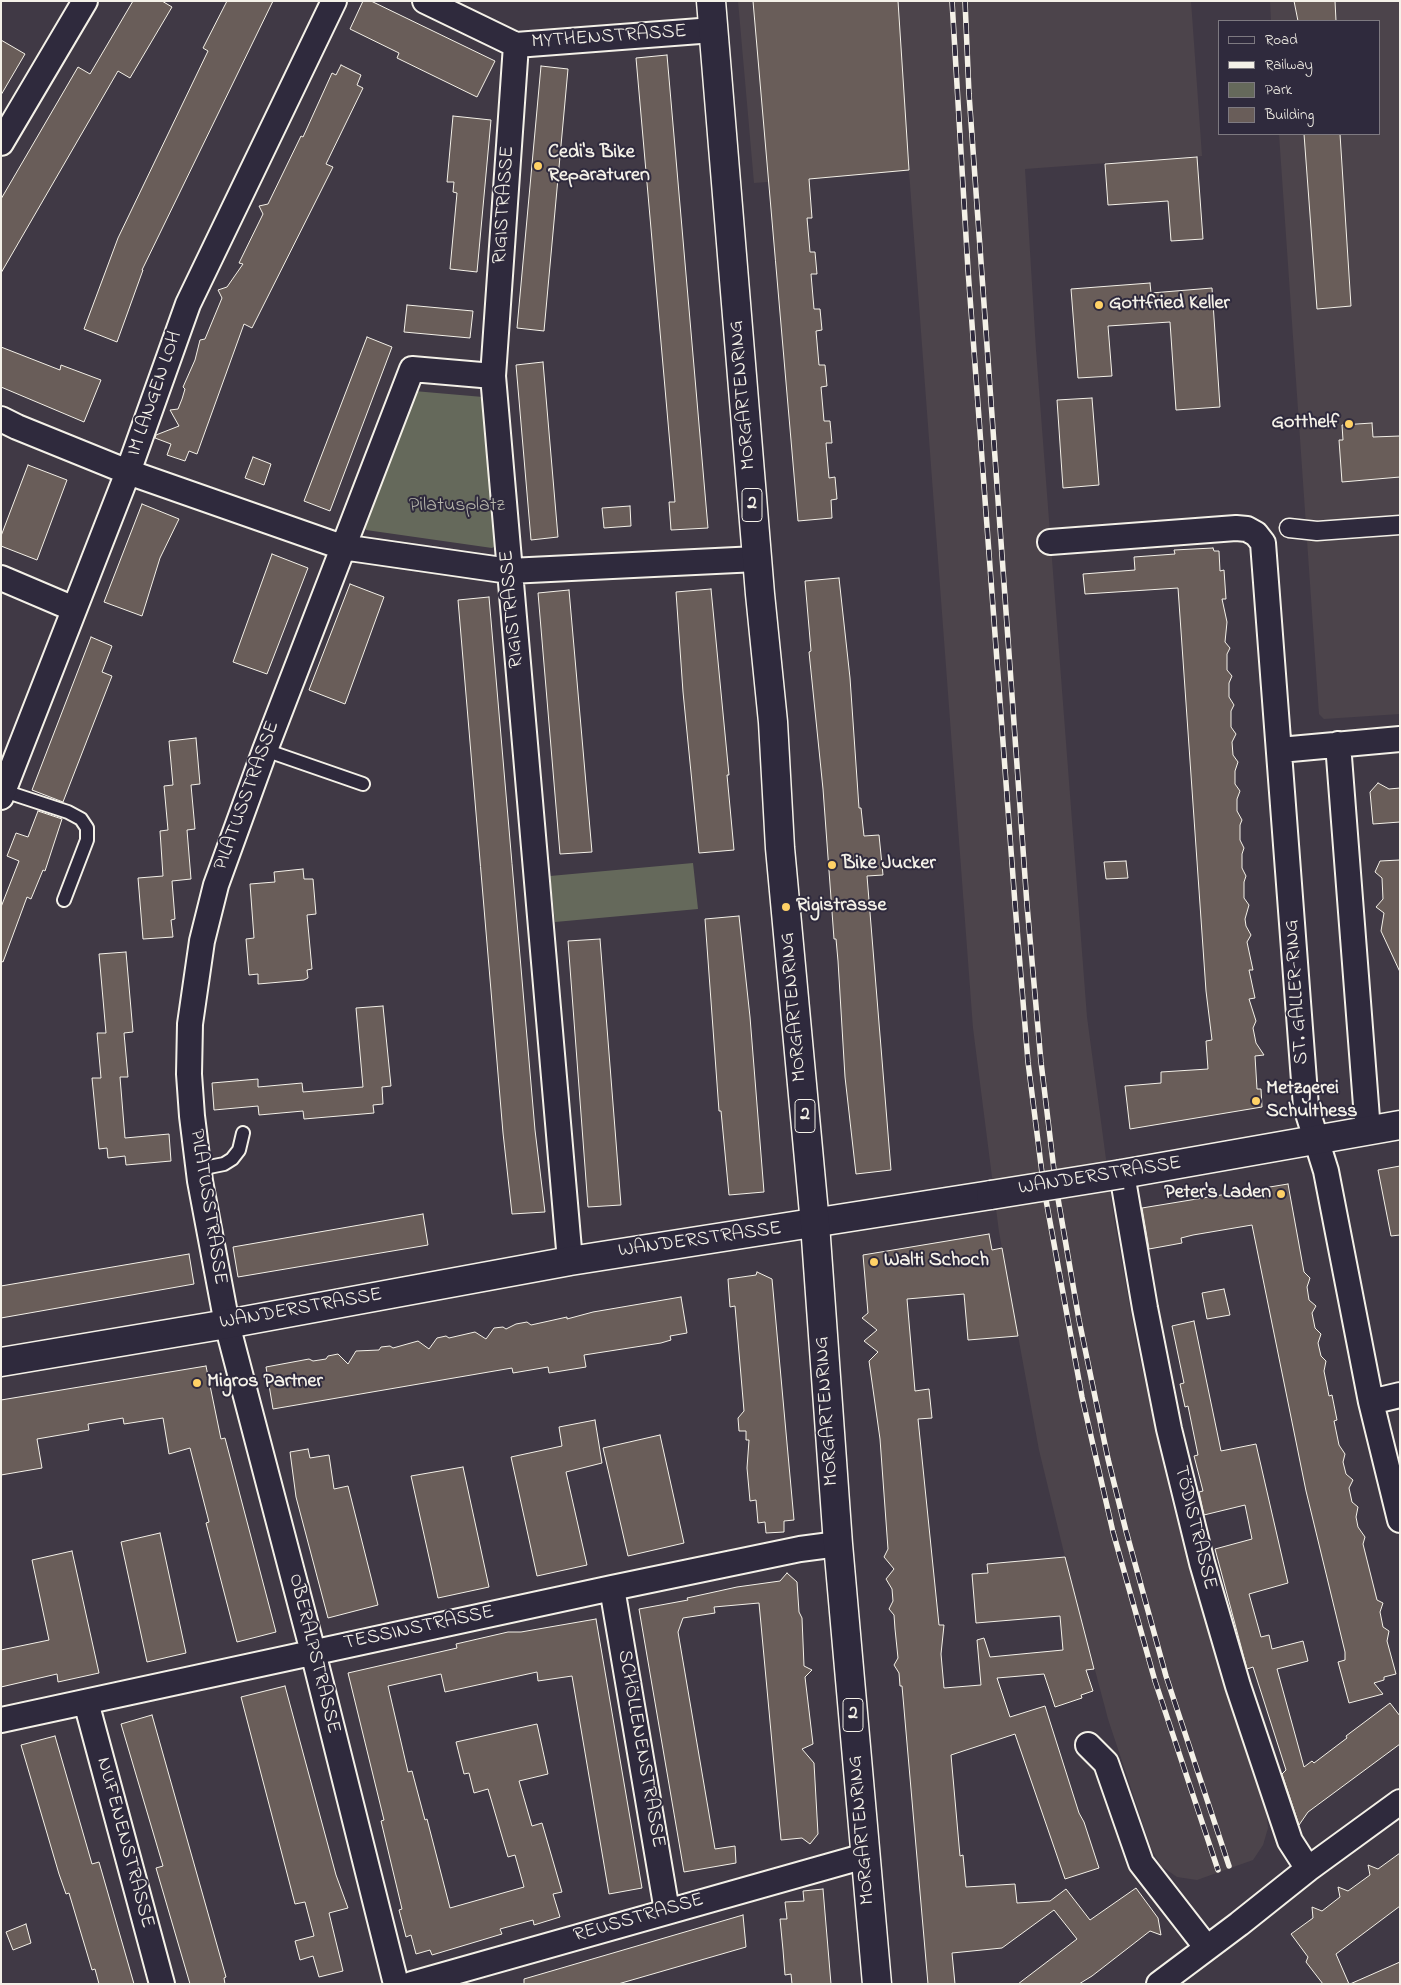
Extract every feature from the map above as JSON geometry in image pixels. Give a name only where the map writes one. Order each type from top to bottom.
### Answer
[{"type":"main road","name":"MORGARTENRING","points":[[711,1],[757,559],[773,722],[781,858],[815,1224],[838,1544],[877,1984]]},
{"type":"main road","name":"WANDERSTRASSE","points":[[1,1362],[227,1324],[570,1261],[815,1224],[1315,1142],[1400,1126]]},
{"type":"street","points":[[1,143],[9,111],[85,1]]},
{"type":"street","name":"IM LANGEN LOH","points":[[2,794],[128,472],[188,304],[334,1]]},
{"type":"street","name":"MYTHENSTRASSE","points":[[425,1],[516,45],[713,30]]},
{"type":"street","name":"RIGISTRASSE","points":[[516,45],[493,376],[570,1261]]},
{"type":"street","name":"PILATUSSTRASSE","points":[[227,1324],[199,1169],[189,1074],[190,1024],[197,969],[216,885],[342,547],[412,370],[493,376]]},
{"type":"street","points":[[1,419],[128,472],[342,547],[509,571],[757,559]]},
{"type":"street","points":[[1289,528],[1317,530],[1400,524]]},
{"type":"street","name":"ST. GALLER-RING","points":[[1050,542],[1236,528],[1247,529],[1256,534],[1263,543],[1306,1107],[1315,1142],[1326,1171],[1371,1402],[1400,1520]]},
{"type":"street","points":[[1,578],[74,609]]},
{"type":"street","points":[[1280,750],[1400,739]]},
{"type":"street","points":[[1338,744],[1368,1131]]},
{"type":"street","name":"TÖDISTRASSE","points":[[1122,1174],[1145,1308],[1169,1429],[1202,1562],[1238,1686],[1290,1841],[1308,1869]]},
{"type":"street","name":"OBERALPSTRASSE","points":[[227,1324],[313,1652],[396,1984]]},
{"type":"street","points":[[1371,1402],[1400,1395]]},
{"type":"street","name":"TESSINSTRASSE","points":[[1,1720],[612,1588],[800,1549],[838,1544]]},
{"type":"street","name":"SCHÖLLENENSTRASSE","points":[[612,1588],[667,1910]]},
{"type":"street","name":"NUFENENSTRASSE","points":[[86,1702],[162,1984]]},
{"type":"street","points":[[1088,1745],[1106,1763],[1141,1863],[1207,1948]]},
{"type":"street","points":[[1159,1984],[1308,1869],[1400,1802]]},
{"type":"street","name":"REUSSTRASSE","points":[[412,1984],[667,1910],[865,1856]]},
{"type":"lane","points":[[265,750],[364,784]]},
{"type":"lane","points":[[2,794],[68,812],[81,819],[87,828],[87,840],[64,900]]},
{"type":"lane","points":[[199,1169],[224,1164],[232,1159],[240,1150],[243,1133]]},
{"type":"shaded area","points":[[738,1],[1191,1],[1202,156],[1025,169],[1036,350],[1087,1017],[1114,1219],[1136,1341],[1172,1503],[1220,1672],[1266,1809],[1268,1828],[1263,1845],[1253,1860],[1197,1880],[1177,1877],[1161,1866],[1151,1848],[1108,1719],[1039,1450],[999,1232],[973,1028],[909,171],[754,183]]},
{"type":"shaded area","name":"Gotthelf","points":[[1270,1],[1400,1],[1400,714],[1324,719],[1319,714],[1279,135],[1381,135],[1381,20],[1271,20]]},
{"type":"green space","name":"Pilatusplatz","points":[[414,391],[483,397],[497,545],[492,548],[366,530],[363,526]]},
{"type":"green space","points":[[693,863],[698,909],[555,922],[550,876]]},
{"type":"building","points":[[133,1],[162,1],[172,7],[130,78],[118,71],[1,273],[1,199],[78,67],[90,74]]},
{"type":"building","points":[[227,1],[273,1],[142,270],[117,342],[84,329],[118,238],[208,51],[203,48]]},
{"type":"building","points":[[363,1],[371,1],[495,61],[477,97],[397,58],[399,53],[350,29]]},
{"type":"building","points":[[753,1],[898,1],[909,170],[809,179],[812,218],[807,218],[810,252],[815,252],[817,274],[811,274],[814,309],[820,309],[822,330],[816,331],[819,365],[825,365],[827,386],[821,387],[824,421],[830,421],[832,443],[826,443],[829,478],[835,477],[837,499],[831,500],[832,518],[798,521]]},
{"type":"building","points":[[1294,1],[1335,1],[1336,20],[1298,20]]},
{"type":"building","points":[[1,40],[25,54],[1,95]]},
{"type":"building","points":[[667,55],[708,528],[671,530],[669,502],[675,502],[636,58]]},
{"type":"building","points":[[341,65],[361,75],[357,85],[363,88],[326,164],[333,167],[252,328],[244,324],[197,454],[189,451],[185,461],[167,455],[171,444],[155,438],[156,435],[179,426],[170,410],[178,409],[182,399],[185,389],[183,387],[195,360],[200,340],[205,339],[222,298],[218,290],[227,287],[243,264],[239,263],[263,214],[259,206],[268,204],[301,136],[303,137],[332,73],[336,75]]},
{"type":"building","points":[[541,66],[568,69],[544,331],[517,328]]},
{"type":"building","points":[[453,116],[491,120],[477,272],[450,269],[457,193],[453,192],[454,182],[447,182]]},
{"type":"building","points":[[1304,135],[1340,135],[1351,306],[1317,309]]},
{"type":"building","points":[[1197,157],[1203,239],[1171,241],[1168,201],[1108,205],[1105,164]]},
{"type":"building","points":[[1150,283],[1151,293],[1212,288],[1220,407],[1176,410],[1170,322],[1108,326],[1112,376],[1078,378],[1071,289]]},
{"type":"building","points":[[407,305],[473,311],[470,338],[404,332]]},
{"type":"building","points":[[367,337],[392,347],[330,511],[304,501]]},
{"type":"building","points":[[1,347],[60,370],[61,365],[101,380],[84,422],[1,387]]},
{"type":"building","points":[[543,362],[558,537],[531,540],[516,365]]},
{"type":"building","points":[[1092,398],[1099,485],[1063,488],[1057,400]]},
{"type":"building","points":[[1372,423],[1373,437],[1400,436],[1400,477],[1342,482],[1339,440],[1343,440],[1342,425]]},
{"type":"building","points":[[253,457],[271,464],[264,485],[245,478]]},
{"type":"building","points":[[28,465],[67,480],[37,560],[1,546],[1,536]]},
{"type":"building","points":[[142,504],[179,519],[160,558],[142,616],[104,602]]},
{"type":"building","points":[[630,506],[631,526],[604,528],[602,508]]},
{"type":"building","points":[[1213,548],[1214,551],[1219,551],[1220,571],[1224,570],[1226,599],[1222,599],[1227,622],[1225,642],[1230,648],[1227,654],[1227,670],[1232,676],[1229,683],[1229,697],[1234,705],[1231,711],[1231,727],[1236,734],[1232,742],[1233,755],[1238,762],[1235,771],[1235,784],[1240,791],[1237,799],[1237,811],[1242,820],[1240,840],[1244,848],[1242,868],[1246,876],[1244,898],[1249,905],[1245,919],[1246,926],[1251,935],[1247,942],[1253,970],[1249,970],[1255,998],[1249,999],[1256,1021],[1253,1028],[1256,1043],[1264,1055],[1255,1056],[1257,1089],[1261,1089],[1262,1107],[1130,1129],[1125,1086],[1161,1083],[1161,1072],[1208,1069],[1206,1041],[1212,1040],[1206,991],[1178,588],[1085,594],[1083,574],[1135,570],[1134,557],[1175,554],[1174,550]]},
{"type":"building","points":[[272,554],[308,568],[267,674],[233,662]]},
{"type":"building","points":[[839,578],[850,678],[859,808],[861,808],[864,836],[879,835],[883,875],[867,876],[891,1170],[856,1174],[845,1077],[838,961],[836,939],[834,939],[823,789],[809,652],[811,651],[805,581]]},
{"type":"building","points":[[350,584],[384,597],[345,704],[309,690]]},
{"type":"building","points":[[711,589],[729,775],[727,775],[734,850],[699,853],[683,692],[676,592]]},
{"type":"building","points":[[569,590],[592,852],[560,854],[538,593]]},
{"type":"building","points":[[489,597],[535,1130],[545,1212],[512,1214],[503,1133],[458,600]]},
{"type":"building","points":[[91,637],[112,646],[102,672],[112,676],[63,802],[32,790]]},
{"type":"building","points":[[196,738],[200,784],[191,785],[195,829],[187,830],[191,879],[172,881],[175,919],[171,920],[173,937],[143,939],[138,878],[163,876],[160,831],[168,830],[164,786],[173,785],[169,741]]},
{"type":"building","points":[[1378,783],[1389,789],[1400,788],[1400,822],[1373,824],[1370,792]]},
{"type":"building","points":[[38,811],[62,819],[45,871],[43,870],[31,899],[27,897],[3,962],[1,961],[1,907],[19,861],[7,856],[16,833],[28,837]]},
{"type":"building","points":[[1400,860],[1400,972],[1381,931],[1384,913],[1376,907],[1383,899],[1382,878],[1375,872],[1380,861]]},
{"type":"building","points":[[1126,861],[1128,878],[1106,879],[1104,862]]},
{"type":"building","points":[[303,869],[304,879],[313,879],[316,914],[307,915],[312,969],[307,970],[308,978],[304,980],[258,984],[258,974],[249,975],[246,939],[254,938],[250,884],[275,882],[274,872]]},
{"type":"building","points":[[739,916],[750,1017],[764,1192],[729,1195],[721,1111],[719,1111],[705,919]]},
{"type":"building","points":[[600,939],[621,1205],[588,1207],[568,941]]},
{"type":"building","points":[[126,952],[133,1032],[124,1033],[128,1077],[120,1077],[125,1138],[169,1134],[171,1161],[126,1165],[125,1156],[108,1158],[107,1148],[99,1149],[92,1078],[101,1078],[97,1033],[106,1033],[99,954]]},
{"type":"building","points":[[383,1006],[391,1086],[382,1087],[383,1104],[373,1105],[374,1113],[304,1119],[303,1111],[259,1115],[258,1106],[214,1110],[212,1083],[258,1079],[258,1087],[302,1083],[303,1092],[363,1087],[356,1008]]},
{"type":"building","points":[[1400,1166],[1400,1235],[1391,1236],[1378,1170]]},
{"type":"building","points":[[1288,1184],[1304,1272],[1310,1278],[1307,1287],[1309,1300],[1316,1306],[1312,1313],[1315,1328],[1321,1334],[1318,1343],[1321,1356],[1326,1361],[1324,1371],[1329,1396],[1332,1395],[1337,1420],[1334,1421],[1339,1445],[1345,1454],[1343,1462],[1346,1474],[1353,1480],[1349,1488],[1352,1502],[1358,1507],[1356,1517],[1358,1527],[1365,1537],[1363,1544],[1377,1600],[1383,1603],[1380,1612],[1383,1627],[1389,1631],[1387,1641],[1396,1674],[1384,1677],[1384,1680],[1374,1683],[1383,1694],[1349,1703],[1338,1662],[1345,1660],[1345,1652],[1306,1491],[1252,1225],[1193,1235],[1181,1238],[1182,1243],[1149,1249],[1142,1208]]},
{"type":"building","points":[[423,1214],[428,1245],[238,1277],[233,1247]]},
{"type":"building","points":[[989,1234],[992,1250],[1002,1248],[1018,1336],[968,1340],[964,1294],[907,1299],[915,1391],[929,1389],[932,1418],[918,1419],[939,1625],[944,1625],[941,1654],[944,1688],[981,1685],[977,1640],[984,1638],[990,1657],[1063,1650],[1060,1616],[976,1623],[972,1574],[988,1573],[987,1564],[1065,1557],[1094,1669],[1086,1670],[1093,1691],[1081,1695],[1082,1698],[1055,1707],[1044,1674],[997,1678],[1010,1717],[1045,1706],[1079,1813],[1084,1822],[1099,1868],[1065,1879],[1015,1734],[951,1755],[960,1856],[963,1855],[966,1887],[1015,1884],[1017,1903],[1050,1901],[1066,1889],[1090,1920],[1136,1888],[1158,1918],[1161,1935],[1150,1931],[1079,1984],[1018,1984],[1077,1939],[1054,1910],[1002,1948],[952,1953],[955,1984],[928,1984],[902,1686],[900,1686],[899,1673],[894,1665],[898,1658],[894,1615],[889,1609],[893,1601],[892,1589],[886,1579],[894,1569],[884,1557],[888,1549],[880,1439],[869,1361],[878,1352],[864,1341],[877,1330],[862,1318],[868,1313],[863,1255]]},
{"type":"building","points":[[189,1254],[194,1284],[1,1318],[1,1286]]},
{"type":"building","points":[[757,1272],[772,1279],[794,1520],[784,1521],[784,1532],[766,1533],[765,1522],[758,1523],[756,1500],[750,1501],[747,1468],[749,1440],[746,1440],[746,1431],[739,1431],[738,1418],[744,1411],[735,1306],[730,1307],[728,1279],[756,1275]]},
{"type":"building","points":[[1224,1289],[1230,1315],[1207,1319],[1202,1293]]},
{"type":"building","points":[[681,1297],[687,1333],[670,1336],[671,1340],[661,1343],[584,1355],[586,1367],[549,1373],[548,1367],[513,1373],[512,1368],[273,1409],[266,1367],[309,1359],[313,1361],[326,1359],[328,1356],[338,1354],[348,1364],[356,1351],[379,1350],[381,1347],[390,1346],[393,1348],[418,1341],[429,1349],[437,1338],[446,1336],[449,1338],[475,1332],[486,1339],[494,1328],[503,1327],[506,1329],[516,1324],[527,1322],[531,1325]]},
{"type":"building","points":[[1194,1321],[1221,1451],[1256,1444],[1288,1583],[1249,1594],[1261,1637],[1269,1635],[1272,1649],[1303,1641],[1308,1661],[1277,1669],[1304,1767],[1312,1761],[1314,1763],[1390,1703],[1400,1716],[1400,1744],[1308,1812],[1299,1825],[1282,1774],[1286,1770],[1253,1667],[1247,1669],[1215,1549],[1252,1539],[1245,1505],[1204,1515],[1199,1492],[1203,1491],[1194,1456],[1198,1455],[1188,1406],[1185,1407],[1180,1384],[1184,1383],[1172,1326]]},
{"type":"building","points":[[206,1366],[221,1439],[225,1438],[276,1632],[237,1642],[206,1523],[209,1522],[190,1448],[169,1454],[163,1418],[124,1424],[123,1418],[88,1424],[89,1430],[37,1439],[42,1468],[1,1475],[1,1400]]},
{"type":"building","points":[[595,1420],[602,1463],[566,1472],[587,1565],[537,1576],[511,1457],[562,1446],[559,1427]]},
{"type":"building","points":[[660,1435],[684,1543],[628,1556],[603,1448]]},
{"type":"building","points":[[308,1449],[310,1458],[329,1455],[334,1489],[348,1486],[378,1605],[328,1618],[296,1497],[290,1452]]},
{"type":"building","points":[[463,1467],[489,1587],[438,1598],[411,1476]]},
{"type":"building","points":[[160,1533],[186,1653],[147,1662],[121,1542]]},
{"type":"building","points":[[72,1551],[99,1673],[58,1682],[57,1674],[1,1687],[1,1650],[49,1640],[32,1560]]},
{"type":"building","points":[[787,1573],[797,1582],[799,1612],[802,1618],[804,1666],[812,1670],[805,1677],[813,1744],[802,1749],[814,1763],[818,1834],[810,1844],[802,1838],[781,1840],[759,1603],[714,1607],[715,1613],[683,1618],[678,1632],[715,1849],[735,1846],[736,1863],[684,1872],[639,1609],[688,1600],[687,1598],[737,1587],[780,1581]]},
{"type":"building","points":[[596,1619],[642,1888],[609,1894],[572,1676],[538,1681],[537,1672],[445,1692],[441,1674],[388,1686],[408,1772],[412,1771],[425,1820],[427,1819],[450,1908],[524,1887],[515,1855],[508,1857],[488,1789],[474,1793],[469,1773],[464,1774],[456,1742],[537,1724],[548,1774],[519,1781],[532,1826],[542,1823],[562,1892],[553,1894],[560,1917],[534,1925],[533,1920],[500,1929],[502,1934],[432,1955],[430,1950],[416,1954],[411,1935],[406,1937],[399,1910],[402,1909],[381,1821],[384,1820],[348,1673],[457,1648],[456,1644],[508,1632],[521,1632]]},
{"type":"building","points":[[285,1686],[336,1875],[348,1908],[329,1913],[343,1971],[319,1977],[313,1956],[300,1960],[295,1941],[314,1936],[305,1902],[295,1904],[241,1697]]},
{"type":"building","points":[[152,1715],[226,1977],[224,1978],[225,1984],[190,1984],[156,1868],[163,1866],[121,1724]]},
{"type":"building","points":[[55,1736],[92,1864],[99,1862],[134,1984],[99,1984],[95,1969],[92,1970],[69,1893],[66,1894],[59,1874],[21,1745]]},
{"type":"building","points":[[1400,1853],[1400,1906],[1336,1954],[1349,1984],[1323,1984],[1306,1962],[1308,1957],[1291,1934],[1313,1918],[1312,1907],[1322,1911],[1340,1897],[1338,1887],[1348,1891],[1370,1875],[1368,1865],[1378,1869]]},
{"type":"building","points":[[823,1889],[831,1984],[792,1984],[791,1974],[785,1975],[780,1919],[787,1919],[785,1902],[804,1901],[803,1891]]},
{"type":"building","points":[[743,1915],[746,1947],[618,1984],[524,1984],[524,1979]]},
{"type":"building","points":[[26,1924],[31,1943],[13,1950],[6,1932]]},
{"type":"building","points":[[1400,1962],[1400,1984],[1350,1984]]},
{"type":"railway","points":[[952,1],[968,270],[1015,904],[1028,1062],[1044,1189],[1082,1397],[1113,1532],[1155,1681],[1218,1870]]},
{"type":"railway","points":[[965,1],[969,94],[1027,905],[1041,1062],[1056,1187],[1079,1320],[1108,1459],[1126,1531],[1166,1676],[1229,1866]]},
{"type":"place","name":"Cedi's Bike Reparaturen","points":[[538,166]]},
{"type":"place","name":"Gottfried Keller","points":[[1099,305]]},
{"type":"place","name":"Gotthelf","points":[[1349,424]]},
{"type":"place","name":"Bike Jucker","points":[[832,865]]},
{"type":"place","name":"Rigistrasse","points":[[786,907]]},
{"type":"place","name":"Metzgerei Schulthess","points":[[1256,1101]]},
{"type":"place","name":"Peter's Laden","points":[[1281,1194]]},
{"type":"place","name":"Walti Schoch","points":[[874,1262]]},
{"type":"place","name":"Migros Partner","points":[[197,1383]]}]
